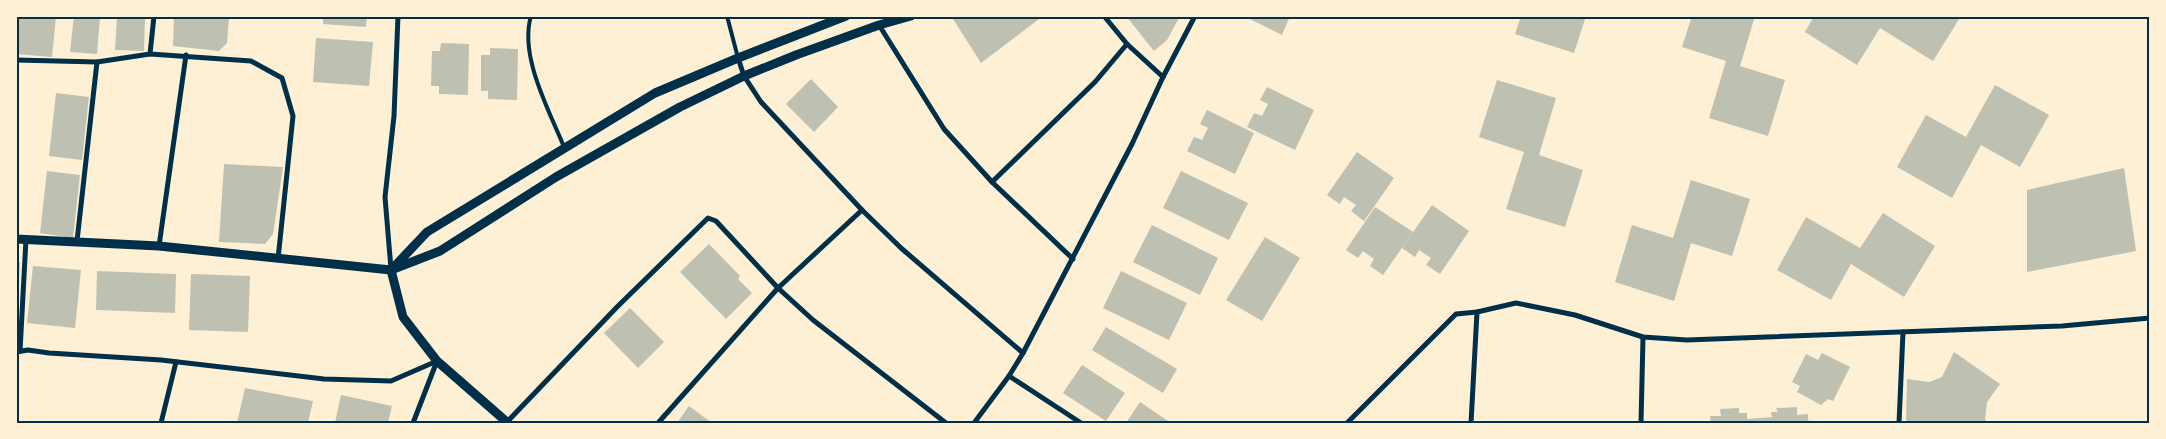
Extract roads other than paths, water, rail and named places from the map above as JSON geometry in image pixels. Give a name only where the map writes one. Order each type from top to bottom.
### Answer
[{"type":"street","points":[[150,54],[154,16]]},
{"type":"street","points":[[398,16],[394,116],[385,198],[391,270],[403,317],[438,361],[508,422],[617,307],[708,218],[716,221],[778,288],[813,320],[946,423]]},
{"type":"street","points":[[391,270],[427,232],[655,93],[846,16]]},
{"type":"street","points":[[16,239],[159,246],[391,270],[440,251],[556,177],[621,139],[744,76],[879,26],[912,16]]},
{"type":"street","points":[[1104,16],[1127,44],[1163,77]]},
{"type":"street","points":[[974,423],[1009,376],[1023,353],[1132,144],[1163,77],[1195,16]]},
{"type":"street","points":[[879,26],[944,129],[992,182],[1072,259]]},
{"type":"street","points":[[992,182],[1095,82],[1127,44]]},
{"type":"street","points":[[16,60],[96,62],[150,54],[186,55],[251,61],[282,78],[293,116],[278,259]]},
{"type":"street","points":[[159,246],[186,55]]},
{"type":"street","points":[[738,58],[744,76],[761,102],[862,210],[901,248],[1023,353]]},
{"type":"street","points":[[77,241],[96,62]]},
{"type":"street","points":[[658,423],[778,288],[862,210]]},
{"type":"street","points":[[26,239],[18,351],[176,362],[324,379],[391,381],[438,361]]},
{"type":"street","points":[[1347,423],[1456,314],[1477,312],[1516,302],[1575,315],[1643,337],[1687,340],[2062,326],[2150,318]]},
{"type":"street","points":[[1471,423],[1477,312]]},
{"type":"street","points":[[1898,423],[1903,332]]},
{"type":"street","points":[[1641,423],[1643,337]]},
{"type":"street","points":[[413,423],[438,361]]},
{"type":"street","points":[[161,423],[176,362]]},
{"type":"street","points":[[1009,376],[1081,423]]},
{"type":"lane","points":[[531,16],[528,34],[531,62],[564,148]]},
{"type":"lane","points":[[727,16],[738,58]]}]
